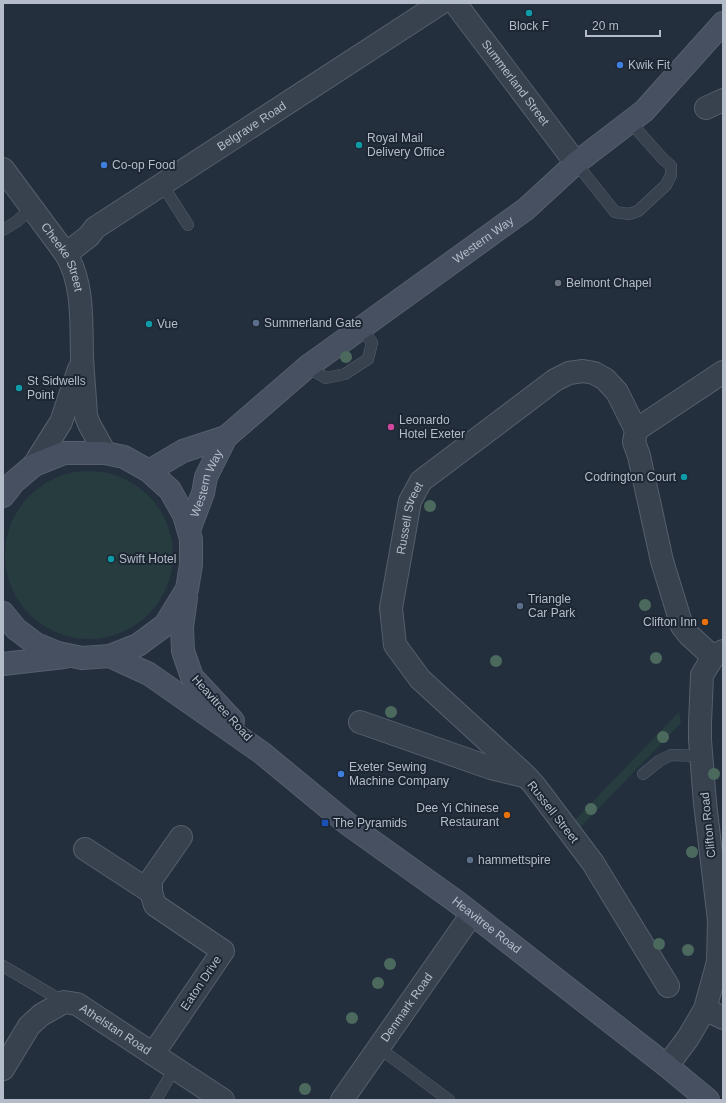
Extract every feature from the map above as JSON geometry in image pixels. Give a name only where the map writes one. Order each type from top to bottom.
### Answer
[{"type":"main road","name":"Western Way","points":[[189,530],[203,493],[206,477],[226,437],[307,367],[526,208],[576,163],[630,122],[649,105],[723,23]]},
{"type":"main road","name":"Western Way","points":[[150,471],[183,451],[226,437]]},
{"type":"main road","points":[[3,496],[14,482],[34,465],[64,453],[105,453],[124,457],[150,471],[170,490],[184,514],[189,530]]},
{"type":"main road","name":"Heavitree Road","points":[[189,530],[191,539],[191,565],[182,627],[183,651],[192,677],[262,752]]},
{"type":"main road","points":[[3,613],[16,629],[36,644],[58,653],[82,658],[110,656],[138,645],[164,625],[188,589]]},
{"type":"main road","points":[[3,664],[71,656]]},
{"type":"main road","name":"Heavitree Road","points":[[110,656],[149,674],[262,752],[348,824],[457,902],[667,1066],[708,1100]]},
{"type":"street","name":"Belgrave Road","points":[[66,254],[89,236],[95,228],[441,3]]},
{"type":"street","name":"Summerland Street","points":[[454,3],[576,163]]},
{"type":"street","name":"Cheeke Street","points":[[3,169],[49,229],[71,262],[76,275],[80,302],[86,416],[105,453]]},
{"type":"street","name":"Cheeke Street","points":[[34,465],[61,422],[82,359]]},
{"type":"street","name":"Russell Street","points":[[668,986],[594,864],[535,786],[420,679],[394,645],[391,608],[410,501],[421,481],[555,380],[569,373],[583,371],[594,373],[605,379],[617,392],[636,430],[634,442],[639,456],[662,561],[682,626],[689,635],[718,654]]},
{"type":"street","points":[[636,430],[723,372]]},
{"type":"street","name":"Clifton Road","points":[[667,1066],[688,1038],[714,1014],[718,962],[719,920],[705,803],[700,723],[702,675],[718,654]]},
{"type":"street","points":[[360,722],[491,768],[526,776]]},
{"type":"street","points":[[151,892],[151,880],[181,837]]},
{"type":"street","name":"Eaton Drive","points":[[85,848],[151,892],[155,905],[223,950],[153,1054]]},
{"type":"street","name":"Denmark Road","points":[[342,1100],[472,914]]},
{"type":"street","name":"Athelstan Road","points":[[3,1069],[29,1026],[41,1014],[64,1002],[77,1004],[223,1100]]},
{"type":"lane","points":[[576,163],[615,212],[629,214],[638,211],[666,185],[671,175],[671,166],[630,122]]},
{"type":"lane","points":[[162,184],[188,225]]},
{"type":"lane","points":[[3,230],[16,222],[32,208]]},
{"type":"lane","points":[[307,367],[326,378],[345,374],[368,360],[372,343],[362,328]]},
{"type":"lane","points":[[643,774],[659,761],[671,755],[701,756]]},
{"type":"lane","points":[[3,966],[64,1002]]},
{"type":"lane","points":[[378,1047],[448,1100]]},
{"type":"lane","points":[[156,1100],[174,1069]]},
{"type":"green space","points":[[81,471],[97,471],[121,477],[129,481],[142,490],[154,502],[167,523],[173,547],[173,563],[167,587],[159,602],[142,620],[121,633],[97,639],[81,639],[57,633],[42,625],[19,602],[11,587],[5,563],[5,547],[11,523],[19,508],[42,485],[57,477]]},
{"type":"green space","points":[[679,712],[681,723],[578,830],[573,822]]},
{"type":"place","name":"Block F","points":[[529,13]]},
{"type":"place","name":"Kwik Fit","points":[[620,65]]},
{"type":"place","name":"Royal Mail Delivery Office","points":[[359,145]]},
{"type":"place","name":"Co-op Food","points":[[104,165]]},
{"type":"place","name":"Belmont Chapel","points":[[558,283]]},
{"type":"place","name":"Summerland Gate","points":[[256,323]]},
{"type":"place","name":"Vue","points":[[149,324]]},
{"type":"place","name":"St Sidwells Point","points":[[19,388]]},
{"type":"place","name":"Leonardo Hotel Exeter","points":[[391,427]]},
{"type":"place","name":"Codrington Court","points":[[684,477]]},
{"type":"place","name":"Swift Hotel","points":[[111,559]]},
{"type":"place","name":"Triangle Car Park","points":[[520,606]]},
{"type":"place","name":"Clifton Inn","points":[[705,622]]},
{"type":"place","name":"Exeter Sewing Machine Company","points":[[341,774]]},
{"type":"place","name":"Dee Yi Chinese Restaurant","points":[[507,815]]},
{"type":"place","name":"The Pyramids","points":[[325,823]]},
{"type":"place","name":"hammettspire","points":[[470,860]]}]
